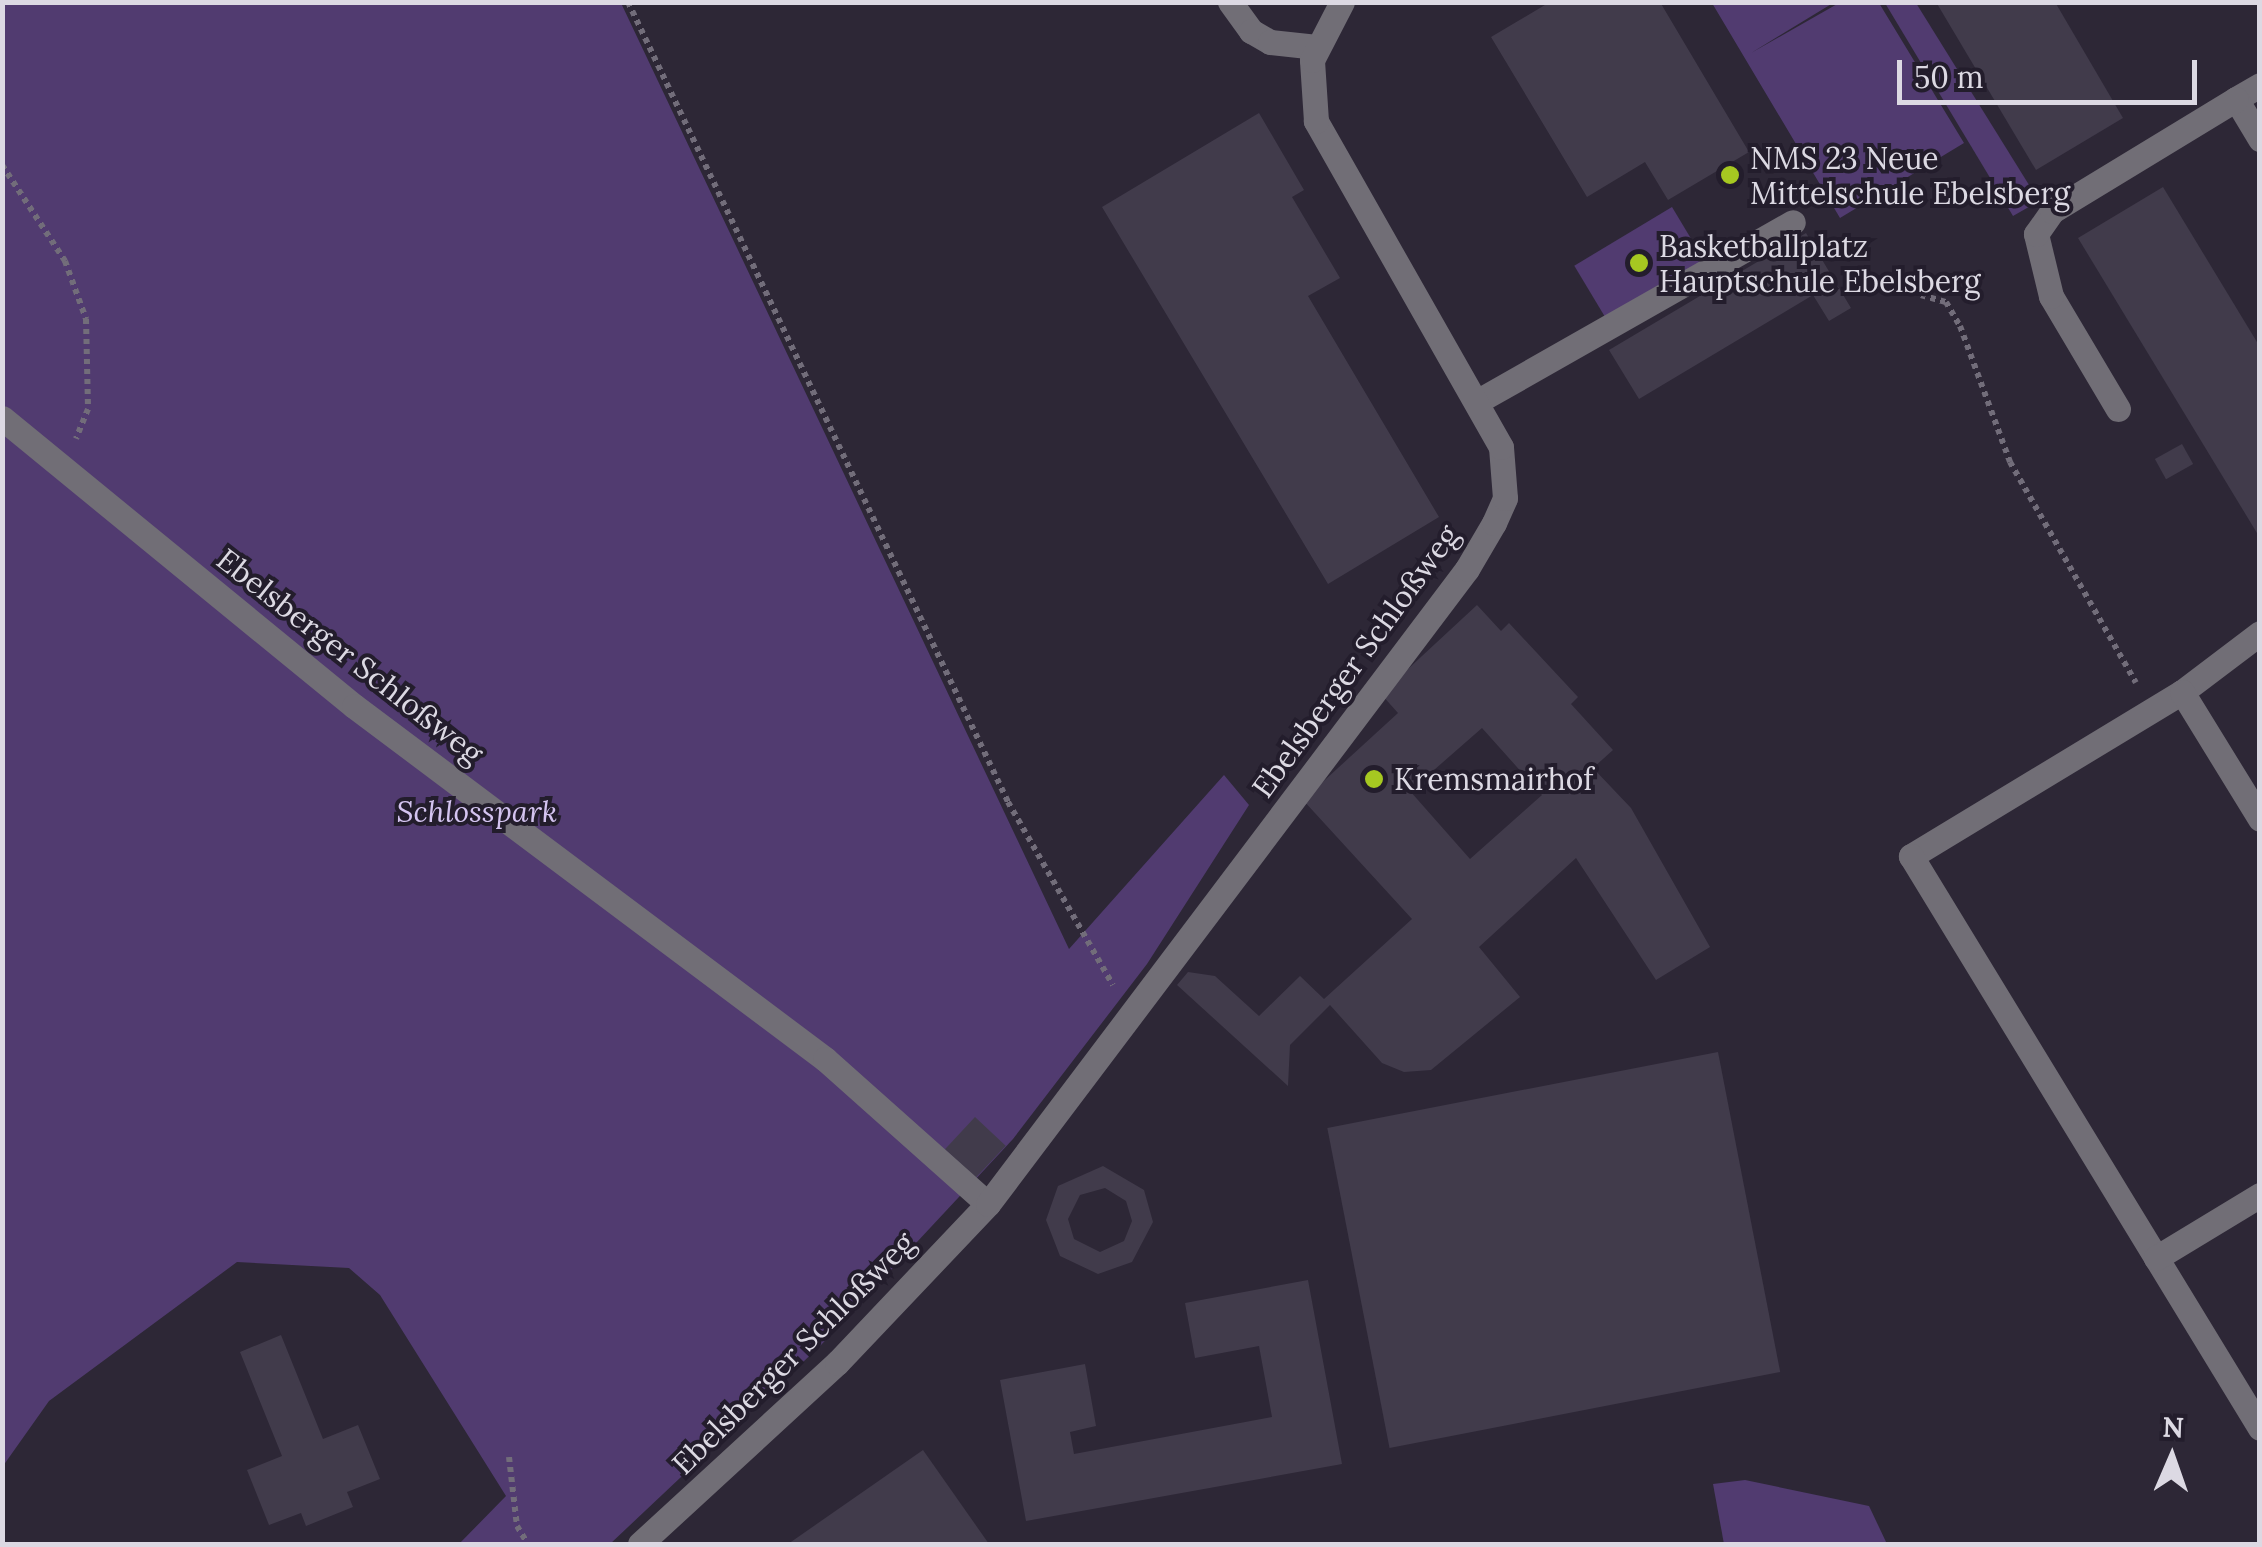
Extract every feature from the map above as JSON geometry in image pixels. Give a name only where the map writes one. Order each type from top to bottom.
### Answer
[{"type":"street","points":[[1230,2],[1251,32],[1270,42],[1317,47]]},
{"type":"street","name":"Ebelsberger Schloßweg","points":[[640,1544],[838,1363],[988,1204],[1468,569],[1505,498],[1501,447],[1478,401],[1316,120],[1308,87],[1317,47],[1342,2]]},
{"type":"street","points":[[2118,409],[2051,296],[2036,234],[2052,211],[2260,85]]},
{"type":"street","points":[[2236,99],[2260,139]]},
{"type":"street","points":[[1478,401],[1793,222]]},
{"type":"street","name":"Ebelsberger Schloßweg","points":[[2,418],[57,458],[354,706],[825,1058],[988,1204]]},
{"type":"street","points":[[2260,633],[2182,692],[1911,856],[2260,1428]]},
{"type":"street","points":[[2182,692],[2260,819]]},
{"type":"street","points":[[2156,1258],[2260,1196]]},
{"type":"path","points":[[628,2],[1008,802],[1121,999]]},
{"type":"path","points":[[2,165],[65,261],[86,319],[88,410],[57,458]]},
{"type":"path","points":[[1921,294],[1946,302],[1960,326],[2010,462],[2152,710]]},
{"type":"path","points":[[509,1457],[516,1526],[528,1544]]},
{"type":"green space","name":"Schlosspark","points":[[3,3],[621,3],[1069,949],[1224,775],[1249,805],[1147,964],[1013,1139],[821,1345],[610,1544],[459,1544],[506,1496],[380,1295],[349,1268],[237,1262],[49,1401],[3,1466]]},
{"type":"green space","points":[[1712,3],[1833,3],[1751,53],[1839,3],[1879,3],[1964,143],[1840,218]]},
{"type":"green space","points":[[1885,3],[1916,3],[2039,201],[2013,216]]},
{"type":"green space","name":"Basketballplatz Hauptschule Ebelsberg","points":[[1672,207],[1704,261],[1607,320],[1574,266]]},
{"type":"green space","points":[[1745,1480],[1869,1506],[1887,1544],[1724,1544],[1713,1484]]},
{"type":"building","points":[[1550,2],[1660,2],[1749,152],[1668,200],[1645,162],[1587,197],[1491,37]]},
{"type":"building","points":[[1936,2],[2055,2],[2123,118],[2036,170]]},
{"type":"building","points":[[1259,113],[1304,190],[1292,197],[1340,278],[1308,296],[1439,517],[1328,584],[1102,207]]},
{"type":"building","points":[[2163,187],[2260,347],[2260,538],[2078,238]]},
{"type":"building","points":[[1806,233],[1851,308],[1829,321],[1813,295],[1639,399],[1609,350]]},
{"type":"building","points":[[2182,444],[2193,464],[2166,479],[2155,459]]},
{"type":"building","name":"Kremsmairhof","points":[[1477,605],[1501,631],[1509,623],[1578,697],[1571,704],[1613,750],[1593,768],[1631,808],[1710,947],[1656,980],[1576,858],[1479,947],[1520,997],[1431,1070],[1404,1072],[1382,1063],[1330,1005],[1290,1045],[1288,1086],[1177,985],[1188,972],[1215,976],[1259,1016],[1300,976],[1324,999],[1412,919],[1303,800],[1398,713],[1381,694]],"holes":[[[1482,728],[1542,795],[1470,859],[1410,791]]]},
{"type":"building","points":[[1718,1052],[1780,1372],[1390,1448],[1327,1128]]},
{"type":"building","points":[[975,1117],[1006,1146],[976,1178],[945,1149]]},
{"type":"building","points":[[1103,1166],[1144,1190],[1153,1222],[1132,1262],[1098,1274],[1060,1256],[1046,1220],[1058,1186]],"holes":[[[1105,1188],[1126,1201],[1132,1221],[1124,1241],[1100,1252],[1074,1239],[1068,1219],[1080,1195]]]},
{"type":"building","points":[[1308,1280],[1342,1464],[1026,1521],[1000,1380],[1085,1364],[1096,1426],[1070,1432],[1074,1454],[1272,1417],[1259,1346],[1195,1358],[1185,1303]]},
{"type":"building","points":[[281,1335],[323,1439],[358,1425],[380,1479],[347,1492],[353,1507],[306,1526],[301,1513],[269,1525],[247,1470],[282,1456],[240,1352]]},
{"type":"building","points":[[923,1450],[989,1544],[788,1544]]},
{"type":"place","name":"NMS 23 Neue Mittelschule Ebelsberg","points":[[1730,175]]},
{"type":"place","name":"Basketballplatz Hauptschule Ebelsberg","points":[[1639,263]]},
{"type":"place","name":"Kremsmairhof","points":[[1374,779]]}]
